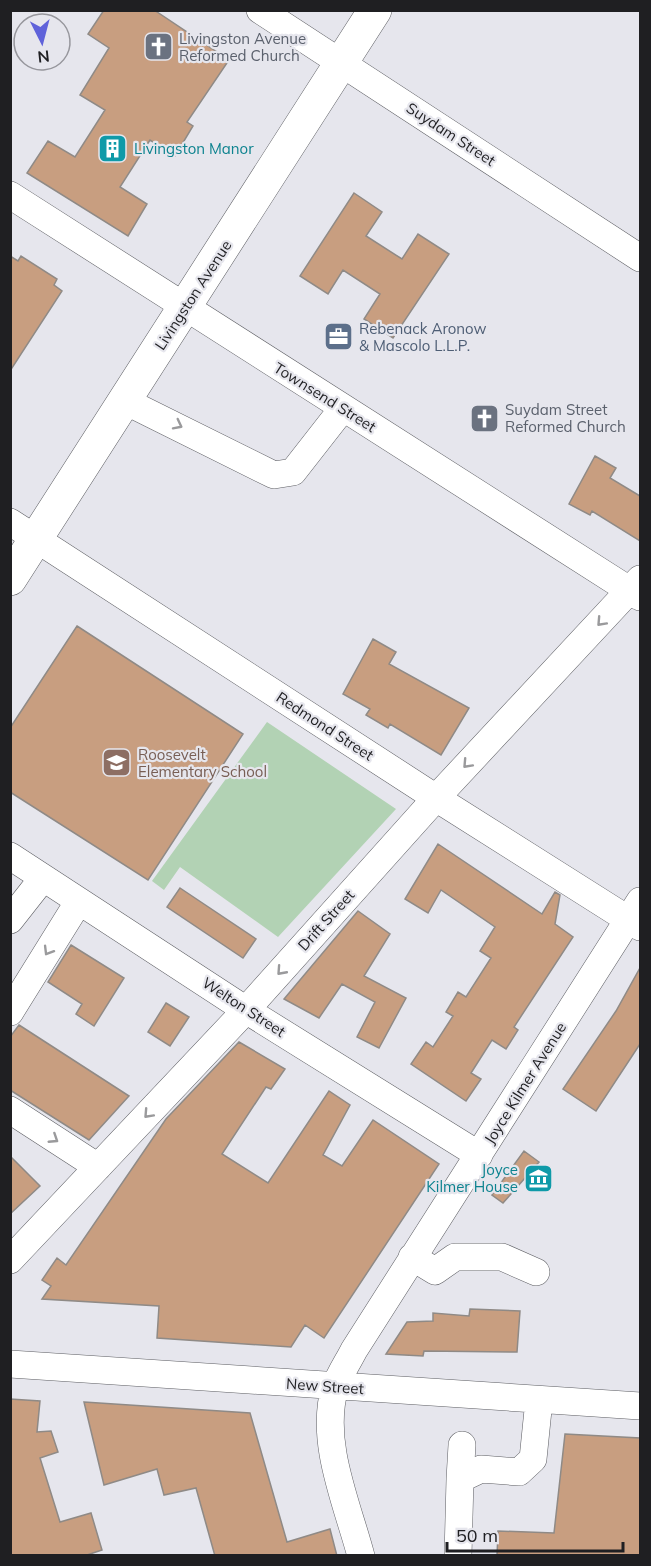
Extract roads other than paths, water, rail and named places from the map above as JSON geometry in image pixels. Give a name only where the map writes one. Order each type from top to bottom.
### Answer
[{"type":"main road","name":"Livingston Avenue","points":[[10,579],[23,531],[125,401],[375,10]]},
{"type":"street","name":"Suydam Street","points":[[260,10],[640,258]]},
{"type":"street","name":"Townsend Street","points":[[12,199],[343,408],[637,589]]},
{"type":"street","points":[[125,401],[274,475],[281,476],[293,472],[343,408]]},
{"type":"street","name":"Redmond Street","points":[[23,531],[436,798],[637,916]]},
{"type":"street","name":"Drift Street","points":[[10,1260],[246,1010],[436,798],[637,589]]},
{"type":"street","name":"Welton Street","points":[[10,856],[246,1010],[479,1155]]},
{"type":"street","points":[[10,920],[43,878]]},
{"type":"street","points":[[10,1012],[79,901]]},
{"type":"street","name":"Joyce Kilmer Avenue","points":[[362,1556],[332,1448],[331,1414],[335,1387],[354,1350],[412,1257],[637,916]]},
{"type":"street","points":[[10,1110],[98,1167]]},
{"type":"street","points":[[412,1257],[435,1271],[455,1257],[502,1257],[536,1272]]},
{"type":"street","name":"New Street","points":[[10,1364],[640,1406]]},
{"type":"street","points":[[460,1479],[481,1469],[519,1472],[533,1459],[539,1400]]},
{"type":"street","points":[[458,1556],[462,1445]]},
{"type":"place","name":"Livingston Avenue Reformed Church","points":[[158,47]]},
{"type":"place","name":"Livingston Manor","points":[[113,148]]},
{"type":"place","name":"Rebenack Aronow & Mascolo L.L.P.","points":[[338,337]]},
{"type":"place","name":"Suydam Street Reformed Church","points":[[484,418]]},
{"type":"place","name":"Roosevelt Elementary School","points":[[117,763]]},
{"type":"place","name":"Joyce Kilmer House","points":[[539,1178]]}]
